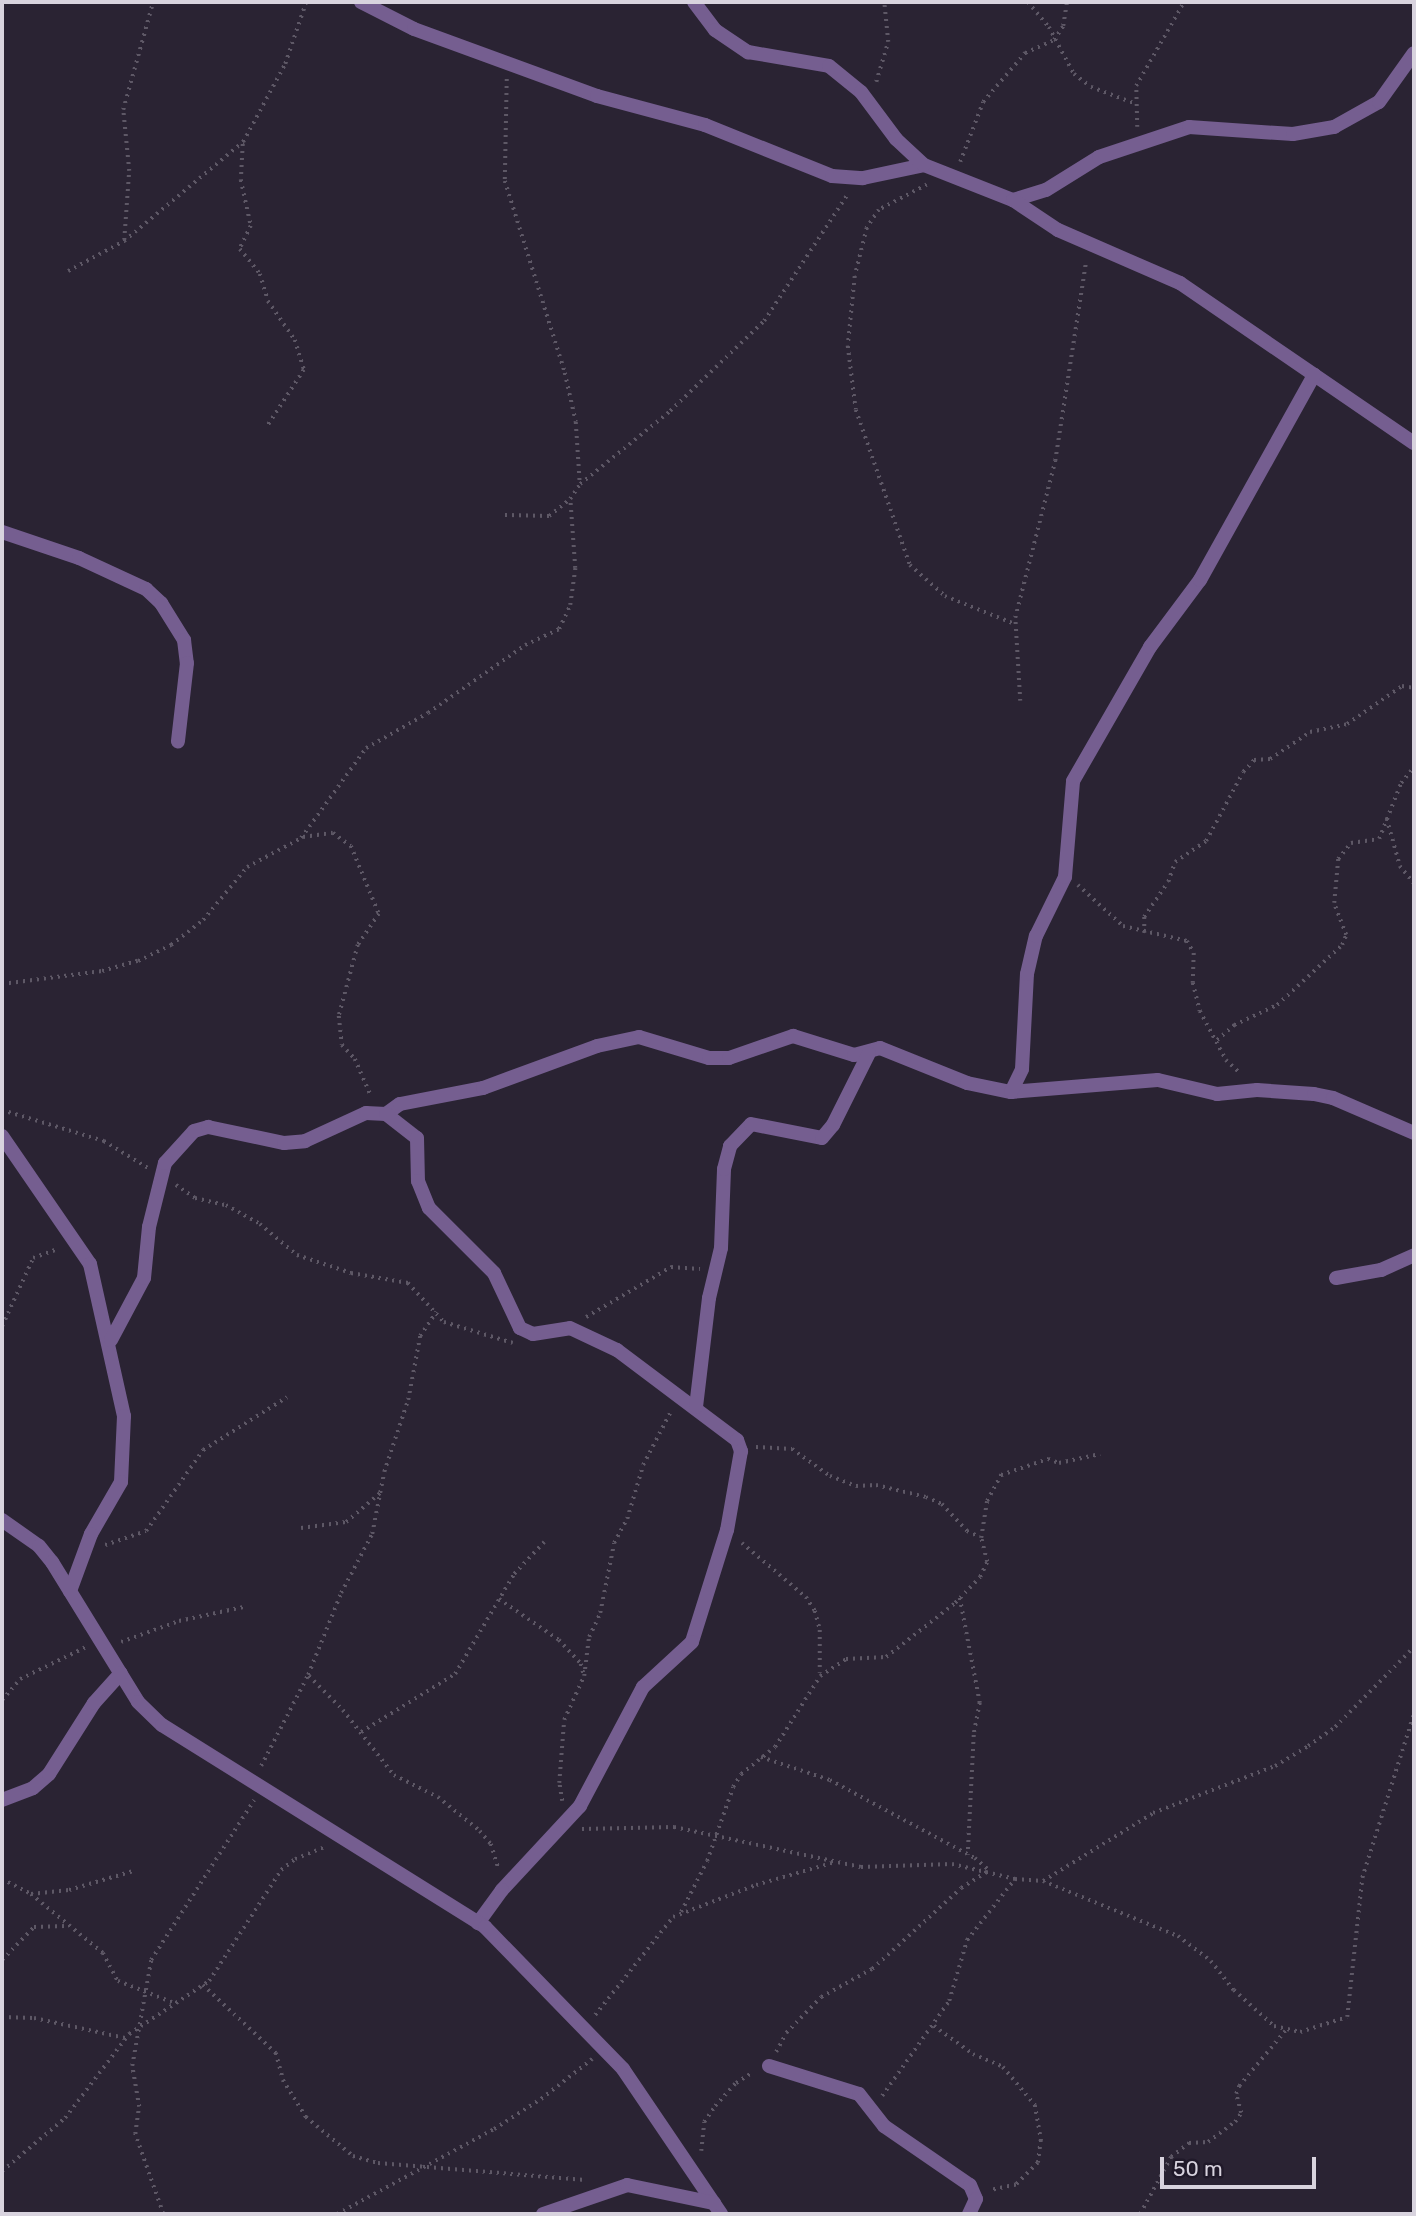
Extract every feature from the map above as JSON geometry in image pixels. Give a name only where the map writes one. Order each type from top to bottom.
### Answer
[{"type":"street","points":[[361,2],[414,29],[597,96],[705,125],[832,176],[856,178],[924,165]]},
{"type":"street","points":[[694,2],[728,41],[748,52],[829,65],[867,100],[897,139],[924,165],[1013,200],[1088,245],[1180,283],[1414,443]]},
{"type":"street","points":[[1013,200],[1046,190],[1099,157],[1189,127],[1293,134],[1334,127],[1379,102],[1414,54],[1414,46]]},
{"type":"street","points":[[1011,1092],[1022,1069],[1030,961],[1066,870],[1073,781],[1150,648],[1200,580],[1314,375]]},
{"type":"street","points":[[2,532],[79,558],[146,589],[161,603],[184,640],[187,663],[178,741]]},
{"type":"street","points":[[386,1114],[400,1104],[483,1088],[627,1038],[639,1037],[709,1058],[729,1058],[793,1036],[854,1055],[880,1048],[895,1051],[967,1083],[1011,1092],[1158,1080],[1217,1094],[1257,1090],[1333,1098],[1414,1133]]},
{"type":"street","points":[[692,1404],[713,1271],[721,1248],[724,1169],[730,1146],[751,1124],[822,1138],[833,1125],[869,1052]]},
{"type":"street","points":[[111,1340],[144,1278],[161,1177],[175,1150],[194,1131],[208,1127],[284,1143],[305,1141],[366,1113],[386,1114],[417,1138],[418,1181],[429,1208],[494,1273],[520,1328],[544,1333],[570,1328],[617,1350],[722,1426],[740,1447],[727,1530],[692,1642],[643,1687],[570,1818],[502,1890],[478,1923]]},
{"type":"street","points":[[2,1136],[81,1244],[102,1300],[124,1416],[121,1482],[81,1557],[71,1591]]},
{"type":"street","points":[[1336,1278],[1381,1270],[1414,1255]]},
{"type":"street","points":[[2,1520],[39,1546],[71,1591],[138,1702],[162,1726],[344,1843],[478,1923],[604,2048],[700,2180],[717,2208]]},
{"type":"street","points":[[2,1800],[33,1788],[50,1774],[94,1703],[121,1673]]},
{"type":"street","points":[[769,2066],[841,2086],[859,2094],[884,2126],[976,2193],[969,2214]]},
{"type":"street","points":[[543,2214],[627,2185],[648,2186],[717,2208]]},
{"type":"path","points":[[124,240],[129,171],[123,110],[153,2]]},
{"type":"path","points":[[68,271],[124,240],[243,142],[285,64],[306,2]]},
{"type":"path","points":[[867,100],[888,42],[884,2]]},
{"type":"path","points":[[1028,2],[1074,74],[1091,86],[1136,104]]},
{"type":"path","points":[[1015,624],[945,596],[910,565],[856,410],[848,346],[855,276],[867,228],[879,210],[901,196],[953,178],[983,102],[1025,53],[1054,40],[1063,26],[1067,2]]},
{"type":"path","points":[[1129,145],[1137,129],[1136,86],[1184,2]]},
{"type":"path","points":[[508,63],[505,181],[565,373],[576,422],[580,484]]},
{"type":"path","points":[[243,142],[241,180],[251,226],[240,249],[260,274],[268,301],[295,341],[304,370],[267,427]]},
{"type":"path","points":[[505,515],[549,516],[570,499],[580,484],[670,411],[764,321],[817,245],[856,178]]},
{"type":"path","points":[[1020,701],[1015,624],[1055,461],[1088,245]]},
{"type":"path","points":[[301,838],[366,748],[428,713],[565,622],[575,568],[570,499]]},
{"type":"path","points":[[1144,933],[1144,917],[1168,883],[1175,862],[1206,841],[1243,772],[1254,760],[1270,759],[1310,732],[1347,724],[1402,687],[1414,688]]},
{"type":"path","points":[[1217,1040],[1234,1025],[1277,1005],[1342,945],[1346,935],[1337,920],[1334,868],[1351,843],[1379,839],[1386,816],[1414,766]]},
{"type":"path","points":[[1386,816],[1400,866],[1414,883]]},
{"type":"path","points":[[2,984],[102,971],[160,950],[203,920],[247,867],[301,838],[333,833],[351,846],[379,914],[358,945],[339,1016],[338,1036],[355,1059],[368,1093],[386,1114]]},
{"type":"path","points":[[1066,870],[1109,916],[1144,933],[1176,935],[1187,941],[1194,954],[1195,995],[1226,1060],[1257,1090]]},
{"type":"path","points":[[2,1110],[104,1141],[195,1198],[226,1205],[260,1224],[297,1255],[339,1270],[408,1283],[444,1322],[503,1343],[519,1343],[544,1333]]},
{"type":"path","points":[[2,1326],[33,1258],[81,1244]]},
{"type":"path","points":[[570,1328],[671,1267],[713,1271]]},
{"type":"path","points":[[163,2214],[135,2134],[139,2107],[132,2066],[151,1960],[164,1935],[191,1900],[256,1786],[308,1675],[341,1593],[372,1534],[408,1401],[420,1336],[436,1312]]},
{"type":"path","points":[[81,1557],[146,1531],[203,1450],[287,1396]]},
{"type":"path","points":[[570,1818],[559,1783],[564,1720],[584,1676],[589,1637],[600,1614],[614,1542],[627,1519],[643,1465],[668,1413],[692,1404]]},
{"type":"path","points":[[740,1447],[779,1446],[841,1481],[926,1497],[942,1504],[967,1531],[981,1538]]},
{"type":"path","points":[[681,1912],[715,1838],[733,1787],[761,1757],[775,1747],[820,1676],[845,1659],[886,1657],[960,1598],[984,1571],[981,1538],[990,1492],[1001,1475],[1048,1459],[1059,1463],[1100,1454]]},
{"type":"path","points":[[301,1528],[346,1522],[382,1491]]},
{"type":"path","points":[[727,1530],[806,1597],[820,1630],[820,1676]]},
{"type":"path","points":[[361,1732],[455,1674],[514,1574],[544,1542]]},
{"type":"path","points":[[960,1598],[979,1703],[974,1735],[968,1855]]},
{"type":"path","points":[[499,1599],[559,1640],[581,1664],[584,1676]]},
{"type":"path","points":[[2,1700],[38,1668],[149,1630],[244,1607]]},
{"type":"path","points":[[1043,1881],[1153,1814],[1275,1766],[1308,1746],[1335,1727],[1414,1647]]},
{"type":"path","points":[[308,1675],[361,1732],[394,1775],[438,1797],[491,1844],[502,1890]]},
{"type":"path","points":[[1140,2214],[1153,2183],[1180,2148],[1208,2142],[1235,2122],[1241,2113],[1236,2094],[1239,2086],[1285,2031],[1338,2024],[1347,2017],[1362,1878],[1414,1713]]},
{"type":"path","points":[[761,1757],[830,1780],[968,1855],[989,1872]]},
{"type":"path","points":[[559,1832],[656,1825],[861,1867],[952,1864],[1015,1880],[1043,1881],[1178,1937],[1211,1961],[1248,2003],[1285,2031]]},
{"type":"path","points":[[2,2171],[65,2118],[125,2038],[172,2002],[203,1985],[223,1965],[281,1870],[295,1859],[344,1843]]},
{"type":"path","points":[[586,2028],[657,1932],[681,1912],[837,1861]]},
{"type":"path","points":[[31,1894],[69,1890],[133,1871]]},
{"type":"path","points":[[700,2180],[705,2122],[736,2083],[769,2066],[786,2033],[821,1997],[872,1969],[961,1888],[989,1872]]},
{"type":"path","points":[[2,1879],[31,1894],[103,1953],[118,1981],[144,1994],[172,2002]]},
{"type":"path","points":[[872,2109],[934,2026],[956,1984],[967,1940],[1015,1880]]},
{"type":"path","points":[[2,1960],[34,1927],[68,1926]]},
{"type":"path","points":[[203,1985],[276,2053],[283,2080],[306,2117],[353,2156],[378,2163],[422,2168],[515,2171],[589,2180]]},
{"type":"path","points":[[2,2017],[34,2018],[125,2038]]},
{"type":"path","points":[[934,2026],[973,2054],[1003,2067],[1029,2094],[1038,2115],[1042,2152],[1038,2163],[1016,2185],[976,2193]]},
{"type":"path","points":[[337,2214],[541,2099],[604,2048]]}]
